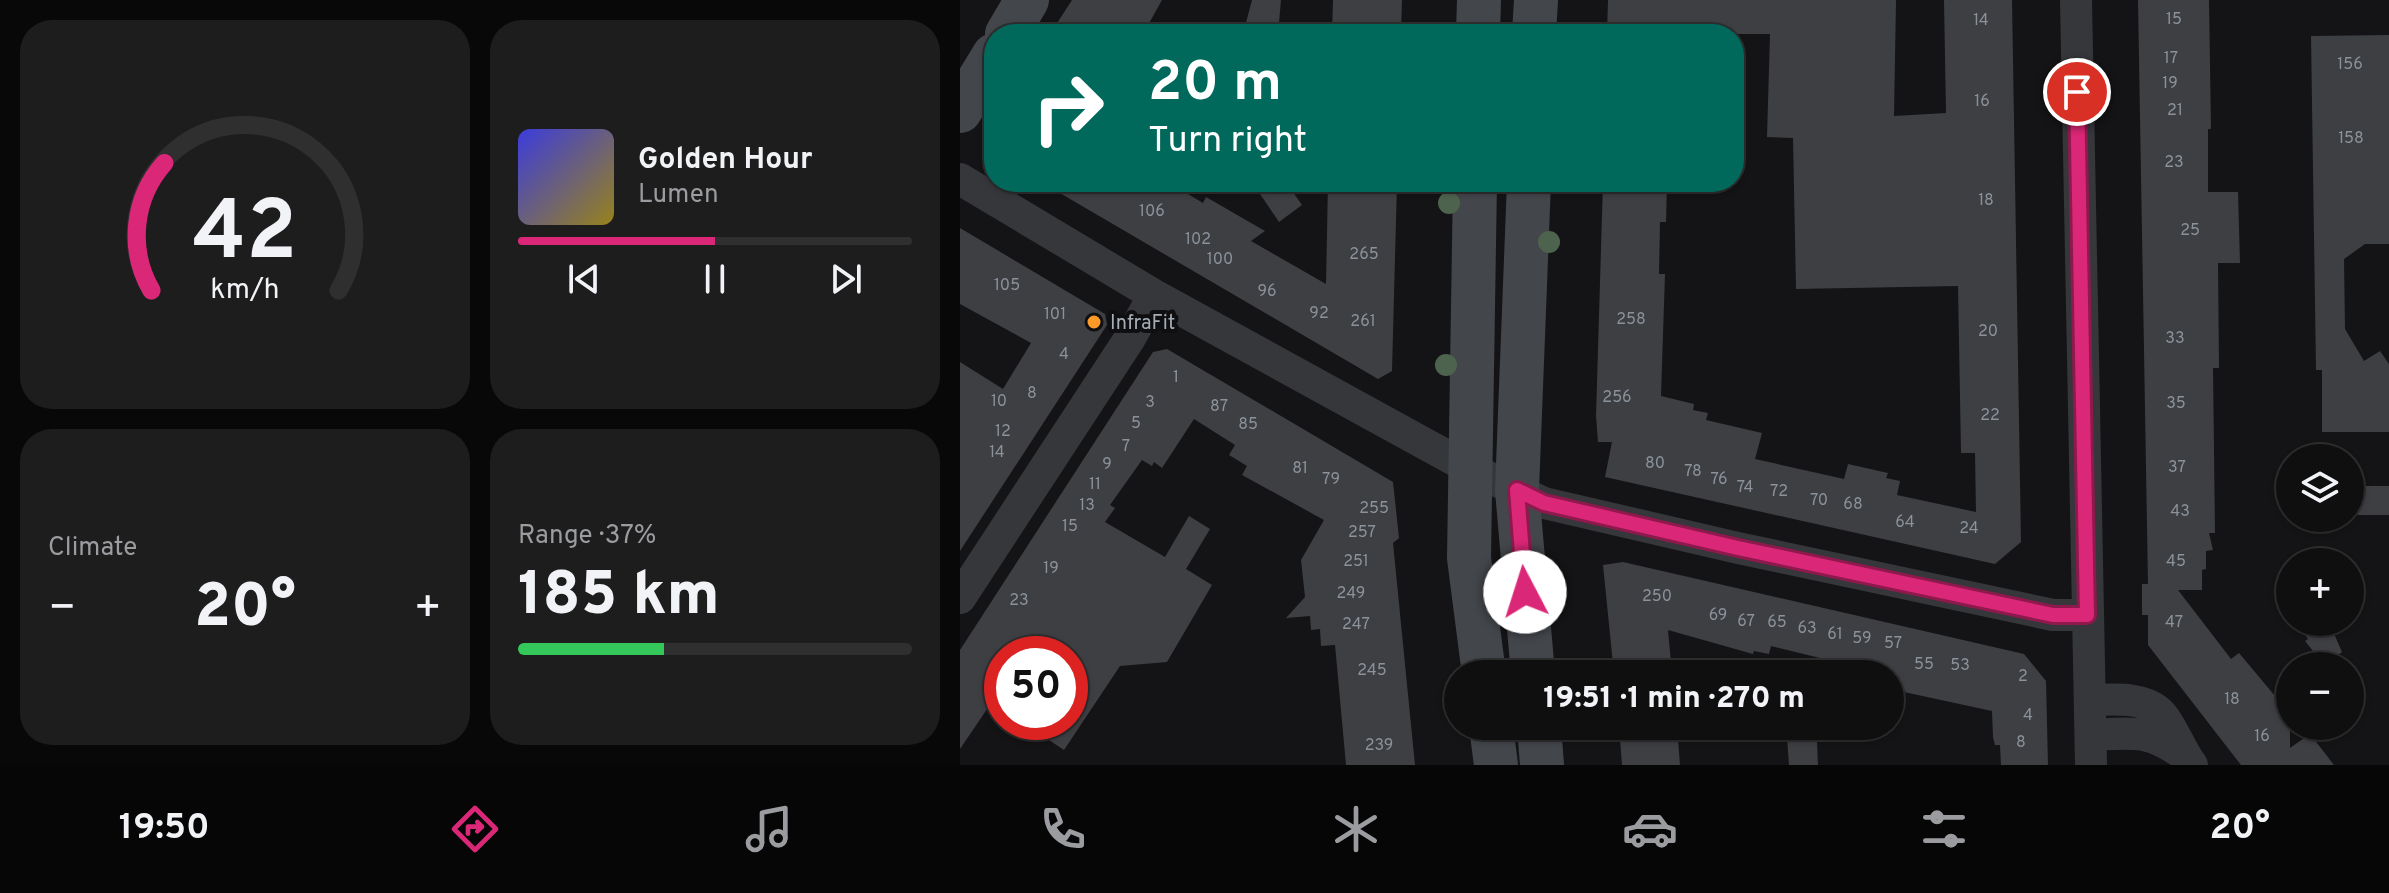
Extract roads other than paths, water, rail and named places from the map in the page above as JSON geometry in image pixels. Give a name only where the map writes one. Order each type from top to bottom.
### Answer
[{"type":"main road","points":[[1013,24],[1027,0]]},
{"type":"main road","points":[[1478,24],[1479,0]]},
{"type":"main road","points":[[1535,24],[1536,0]]},
{"type":"main road","points":[[960,111],[984,71]]},
{"type":"main road","points":[[1475,192],[1469,558],[1482,660]]},
{"type":"main road","points":[[1529,192],[1517,490],[1532,660]]},
{"type":"main road","points":[[1493,740],[1496,765]]},
{"type":"main road","points":[[1540,740],[1542,765]]},
{"type":"street","points":[[2076,0],[2091,750],[2147,734],[2163,740],[2188,760]]},
{"type":"street","points":[[960,179],[1154,295],[1469,468],[1544,503],[2053,615],[2087,615]]},
{"type":"street","points":[[960,598],[1130,338],[1154,295]]},
{"type":"street","points":[[2090,700],[2124,700],[2146,704],[2160,713],[2188,760]]},
{"type":"place","name":"InfraFit","points":[[1094,322]]}]
